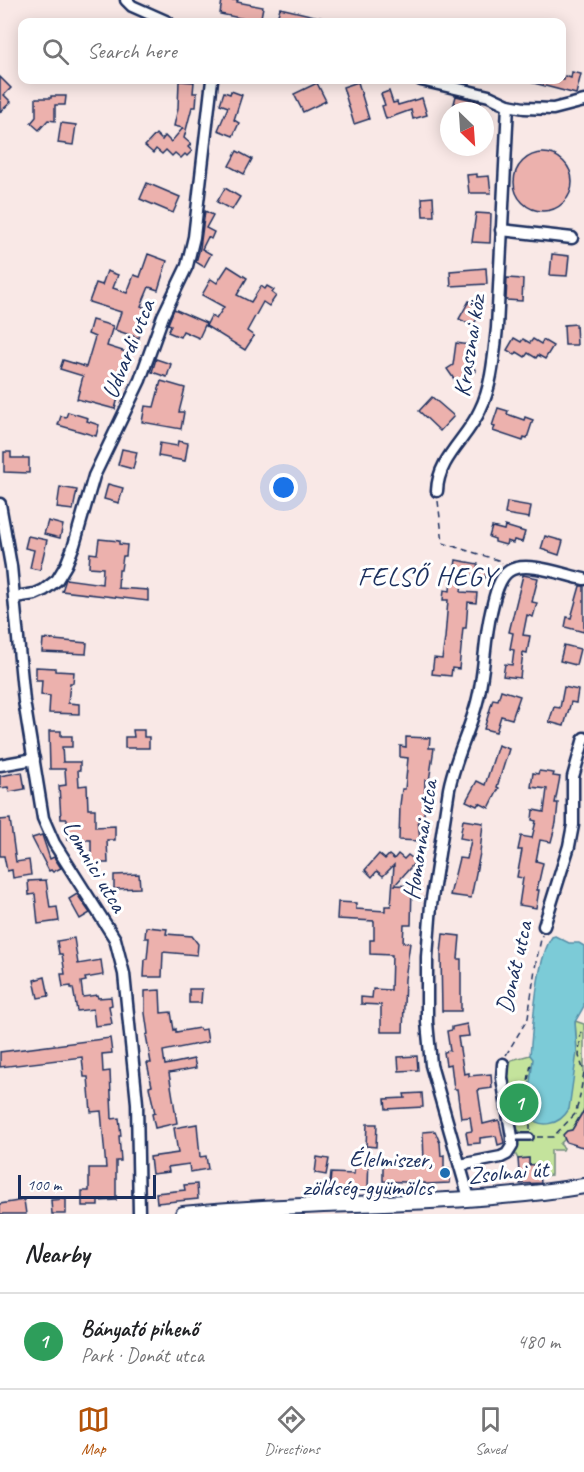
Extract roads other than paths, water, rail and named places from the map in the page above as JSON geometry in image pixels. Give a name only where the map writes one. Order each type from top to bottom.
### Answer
[{"type":"street","points":[[126,0],[132,6],[159,18]]},
{"type":"street","name":"Udvardi utca","points":[[15,597],[44,590],[57,580],[66,565],[74,546],[94,476],[140,380],[163,316],[187,266],[194,237],[212,84]]},
{"type":"street","points":[[438,84],[489,96],[508,105],[553,108],[584,101]]},
{"type":"street","name":"Krasznai köz","points":[[437,491],[438,478],[444,464],[473,424],[484,396],[492,365],[497,328],[508,105]]},
{"type":"street","points":[[501,230],[572,238]]},
{"type":"street","name":"Lomnici utca","points":[[0,504],[15,597],[24,701],[43,818],[47,830],[115,939],[121,963],[126,990],[137,1103],[139,1214]]},
{"type":"street","name":"Homonnai utca","points":[[469,1198],[431,1065],[426,992],[431,905],[452,771],[478,698],[484,643],[491,610],[502,577],[507,572],[525,566],[584,579]]},
{"type":"street","name":"Donát utca","points":[[544,926],[573,825],[573,777],[584,738]]},
{"type":"street","points":[[0,765],[33,759]]},
{"type":"street","points":[[460,1165],[501,1157],[507,1154],[512,1146],[502,1078],[503,1064]]},
{"type":"street","name":"Zsolnai út","points":[[183,1214],[296,1205],[469,1198],[584,1186]]},
{"type":"lane","points":[[512,1137],[530,1137]]},
{"type":"water","points":[[555,936],[569,943],[579,943],[584,946],[584,1006],[575,1022],[577,1052],[569,1109],[555,1122],[543,1124],[526,1115],[539,977],[547,947],[552,937]]},
{"type":"place","name":"Bányató pihenő","points":[[519,1103]]},
{"type":"place","name":"Élelmiszer, zöldség-gyümölcs","points":[[445,1173]]},
{"type":"district","name":"FELSŐ HEGY","points":[[427,576]]}]
